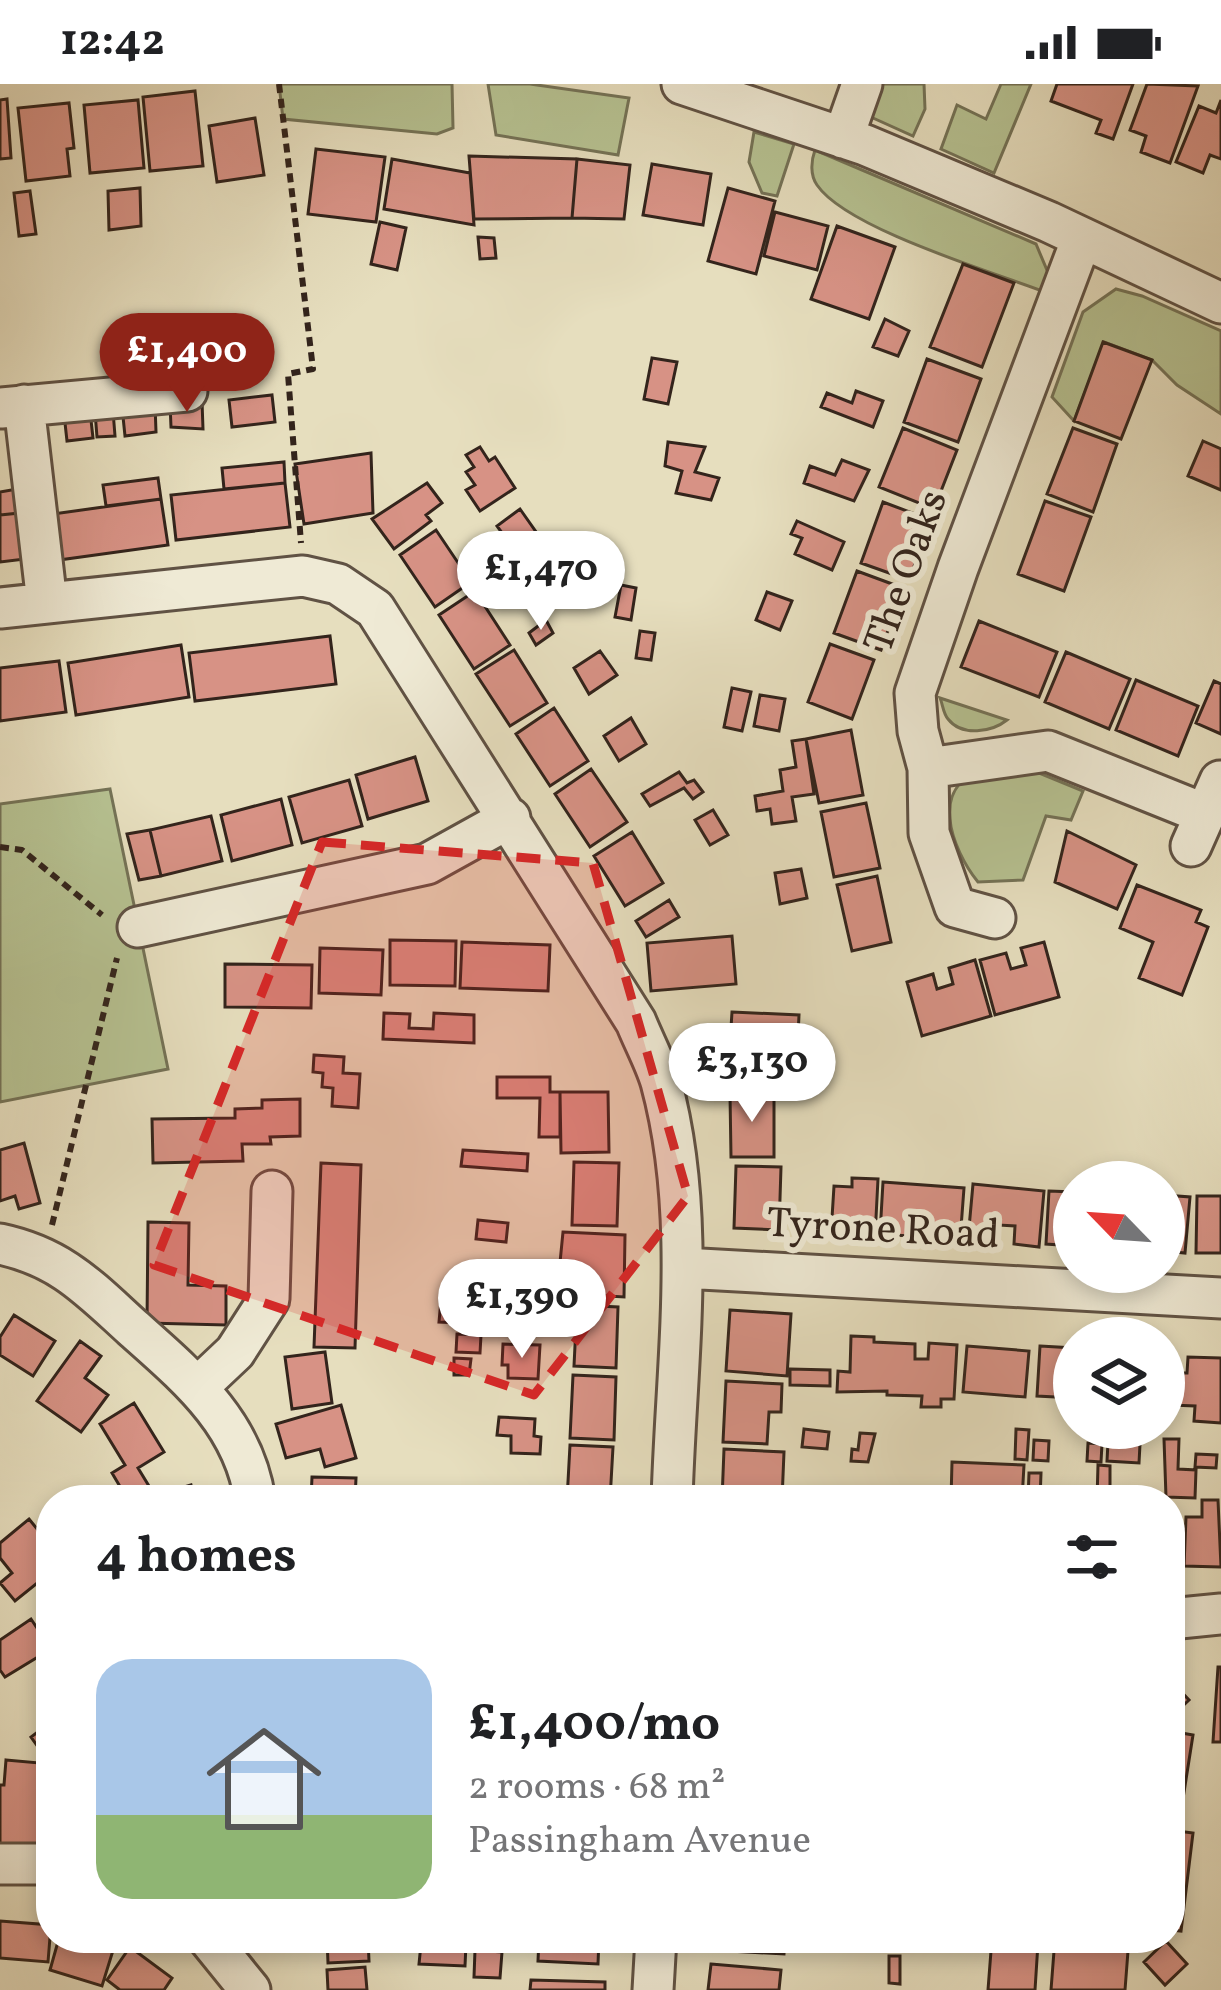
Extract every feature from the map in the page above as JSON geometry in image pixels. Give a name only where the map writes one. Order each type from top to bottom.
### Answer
[{"type":"street","points":[[682,84],[843,138],[1082,238],[1221,303]]},
{"type":"street","points":[[843,138],[862,84]]},
{"type":"street","name":"The Oaks","points":[[994,917],[955,907],[929,833],[928,768],[917,731],[916,693],[1082,238]]},
{"type":"street","points":[[47,603],[12,407],[187,391]]},
{"type":"street","points":[[0,608],[303,576],[338,584],[375,609],[636,1022],[660,1079],[680,1186],[683,1268],[673,1485]]},
{"type":"street","points":[[928,768],[1048,751],[1205,814]]},
{"type":"street","points":[[127,926],[427,864],[510,818]]},
{"type":"street","points":[[199,1386],[235,1352],[269,1299],[272,1191]]},
{"type":"street","points":[[0,1244],[44,1256],[78,1277],[199,1386],[232,1431],[253,1485]]},
{"type":"street","name":"Tyrone Road","points":[[683,1268],[1221,1298]]},
{"type":"street","points":[[1185,1618],[1221,1614]]},
{"type":"street","points":[[0,1864],[36,1864]]},
{"type":"street","points":[[222,1953],[250,1990]]},
{"type":"street","points":[[653,1990],[655,1953]]},
{"type":"path","points":[[279,84],[313,369],[288,374],[303,576]]},
{"type":"path","points":[[0,847],[22,850],[127,926],[44,1256]]},
{"type":"highlighted area","points":[[322,842],[593,863],[688,1196],[534,1395],[154,1265]]},
{"type":"green space","points":[[279,84],[452,84],[453,128],[437,134],[283,119]]},
{"type":"green space","points":[[488,84],[530,84],[629,98],[618,155],[496,135]]},
{"type":"green space","points":[[871,84],[924,84],[925,109],[913,136],[862,113]]},
{"type":"green space","points":[[1001,84],[1031,84],[994,173],[941,149],[957,105],[986,119]]},
{"type":"green space","points":[[754,132],[794,144],[777,196],[762,193],[749,162]]},
{"type":"green space","points":[[815,150],[1036,244],[1049,275],[1045,292],[923,248],[858,217],[817,185],[812,168]]},
{"type":"green space","points":[[1116,289],[1221,331],[1221,414],[1177,385],[1152,360],[1104,342],[1074,421],[1052,397],[1083,312]]},
{"type":"green space","points":[[940,698],[1007,720],[985,730],[961,728],[946,717]]},
{"type":"green space","points":[[1027,768],[1083,791],[1071,820],[1046,816],[1023,880],[978,882],[953,836],[950,803],[956,788],[987,770]]},
{"type":"green space","points":[[110,789],[168,1069],[0,1102],[0,804]]},
{"type":"building","points":[[1057,84],[1133,84],[1113,139],[1096,133],[1101,120],[1051,101]]},
{"type":"building","points":[[1147,84],[1198,86],[1170,163],[1141,152],[1146,136],[1130,130]]},
{"type":"building","points":[[195,91],[203,166],[150,171],[143,97]]},
{"type":"building","points":[[7,99],[11,158],[0,159],[0,100]]},
{"type":"building","points":[[138,100],[144,168],[90,173],[84,105]]},
{"type":"building","points":[[1221,100],[1221,159],[1210,155],[1203,173],[1176,162],[1199,106],[1216,113]]},
{"type":"building","points":[[69,103],[74,148],[67,149],[70,176],[26,181],[18,108]]},
{"type":"building","points":[[255,118],[264,175],[217,182],[209,126]]},
{"type":"building","points":[[316,149],[385,157],[376,222],[308,214]]},
{"type":"building","points":[[469,156],[577,159],[572,218],[474,219]]},
{"type":"building","points":[[392,159],[470,173],[474,225],[384,209]]},
{"type":"building","points":[[577,159],[630,165],[624,219],[572,218]]},
{"type":"building","points":[[652,164],[711,174],[703,225],[643,215]]},
{"type":"building","points":[[140,188],[141,226],[109,230],[108,191]]},
{"type":"building","points":[[728,188],[775,201],[756,274],[708,261]]},
{"type":"building","points":[[30,191],[36,234],[19,236],[14,193]]},
{"type":"building","points":[[775,212],[828,226],[817,270],[764,256]]},
{"type":"building","points":[[380,222],[406,228],[397,270],[371,264]]},
{"type":"building","points":[[837,226],[895,247],[869,319],[811,299]]},
{"type":"building","points":[[478,237],[494,238],[496,258],[480,259]]},
{"type":"building","points":[[963,264],[1014,283],[982,367],[930,347]]},
{"type":"building","points":[[885,319],[909,331],[898,356],[873,347]]},
{"type":"building","points":[[225,339],[242,339],[243,368],[226,368]]},
{"type":"building","points":[[1103,342],[1152,360],[1121,439],[1074,421]]},
{"type":"building","points":[[209,343],[212,377],[158,380],[156,347]]},
{"type":"building","points":[[652,358],[677,362],[668,404],[644,399]]},
{"type":"building","points":[[927,359],[981,379],[958,442],[904,422]]},
{"type":"building","points":[[856,391],[883,401],[873,427],[821,407],[827,393],[852,403]]},
{"type":"building","points":[[272,395],[275,422],[232,427],[229,400]]},
{"type":"building","points":[[202,401],[203,429],[171,427],[170,403]]},
{"type":"building","points":[[155,404],[156,432],[125,436],[122,407]]},
{"type":"building","points":[[90,411],[93,438],[67,441],[64,414]]},
{"type":"building","points":[[113,411],[115,436],[97,437],[95,412]]},
{"type":"building","points":[[903,428],[957,450],[934,509],[879,487]]},
{"type":"building","points":[[1073,428],[1117,444],[1093,512],[1047,494]]},
{"type":"building","points":[[1203,441],[1221,449],[1221,490],[1188,476]]},
{"type":"building","points":[[668,442],[705,447],[695,472],[719,478],[711,500],[676,493],[682,471],[665,466]]},
{"type":"building","points":[[480,447],[489,461],[495,457],[515,488],[480,511],[466,490],[475,485],[466,472],[474,467],[466,455]]},
{"type":"building","points":[[371,453],[373,513],[304,524],[295,464]]},
{"type":"building","points":[[842,460],[869,470],[854,501],[804,483],[810,466],[835,475]]},
{"type":"building","points":[[284,462],[285,483],[224,489],[222,468]]},
{"type":"building","points":[[158,478],[161,499],[106,506],[103,485]]},
{"type":"building","points":[[285,483],[290,527],[176,540],[171,495]]},
{"type":"building","points":[[427,483],[442,503],[426,515],[431,521],[394,549],[372,519]]},
{"type":"building","points":[[17,489],[20,513],[0,515],[0,492]]},
{"type":"building","points":[[161,499],[168,545],[59,560],[53,514]]},
{"type":"building","points":[[1045,501],[1091,517],[1064,591],[1018,574]]},
{"type":"building","points":[[883,502],[931,520],[909,580],[861,563]]},
{"type":"building","points":[[520,509],[541,539],[518,555],[497,526]]},
{"type":"building","points":[[20,513],[25,559],[0,562],[0,515]]},
{"type":"building","points":[[797,521],[844,542],[832,570],[795,554],[802,538],[791,534]]},
{"type":"building","points":[[436,530],[471,582],[435,607],[400,555]]},
{"type":"building","points":[[857,571],[903,588],[881,650],[834,633]]},
{"type":"building","points":[[621,585],[636,588],[631,620],[615,617]]},
{"type":"building","points":[[475,591],[510,645],[474,669],[439,615]]},
{"type":"building","points":[[767,592],[792,601],[780,630],[756,620]]},
{"type":"building","points":[[546,620],[553,633],[536,645],[529,633]]},
{"type":"building","points":[[979,621],[1057,652],[1039,697],[961,667]]},
{"type":"building","points":[[640,631],[655,633],[651,660],[636,658]]},
{"type":"building","points":[[330,636],[336,684],[195,701],[189,653]]},
{"type":"building","points":[[830,644],[874,660],[852,719],[808,702]]},
{"type":"building","points":[[181,645],[189,697],[76,715],[68,663]]},
{"type":"building","points":[[514,650],[547,703],[510,726],[476,674]]},
{"type":"building","points":[[600,651],[617,675],[589,694],[574,668]]},
{"type":"building","points":[[1066,652],[1130,679],[1109,729],[1045,702]]},
{"type":"building","points":[[59,661],[66,712],[0,721],[0,668]]},
{"type":"building","points":[[1136,680],[1198,706],[1178,756],[1116,730]]},
{"type":"building","points":[[1214,681],[1221,684],[1221,734],[1196,723]]},
{"type":"building","points":[[732,688],[751,692],[742,731],[724,727]]},
{"type":"building","points":[[760,695],[785,699],[779,731],[754,726]]},
{"type":"building","points":[[554,708],[588,761],[550,786],[516,734]]},
{"type":"building","points":[[631,718],[646,744],[619,761],[604,736]]},
{"type":"building","points":[[851,730],[863,795],[819,803],[806,739]]},
{"type":"building","points":[[806,739],[814,794],[792,797],[796,821],[772,824],[770,809],[757,811],[755,796],[783,791],[780,770],[796,767],[792,741]]},
{"type":"building","points":[[415,757],[428,801],[368,819],[356,775]]},
{"type":"building","points":[[591,769],[627,822],[590,847],[555,794]]},
{"type":"building","points":[[679,772],[703,792],[693,799],[684,788],[650,806],[642,794]]},
{"type":"building","points":[[349,780],[362,826],[302,843],[289,797]]},
{"type":"building","points":[[281,799],[292,845],[232,861],[221,815]]},
{"type":"building","points":[[866,803],[880,868],[834,877],[821,812]]},
{"type":"building","points":[[713,810],[728,835],[710,845],[695,820]]},
{"type":"building","points":[[211,816],[222,861],[161,876],[150,830]]},
{"type":"building","points":[[150,830],[161,876],[139,880],[127,834]]},
{"type":"building","points":[[1067,831],[1136,865],[1117,909],[1055,882]]},
{"type":"building","points":[[632,832],[663,883],[625,906],[594,856]]},
{"type":"building","points":[[801,869],[807,898],[780,904],[775,873]]},
{"type":"building","points":[[877,876],[891,942],[852,951],[837,885]]},
{"type":"building","points":[[1137,885],[1201,910],[1196,922],[1208,927],[1182,995],[1139,978],[1153,942],[1120,928]]},
{"type":"building","points":[[669,900],[679,917],[646,937],[636,921]]},
{"type":"building","points":[[732,936],[736,984],[651,991],[647,943]]},
{"type":"building","points":[[390,940],[456,941],[455,986],[390,985]]},
{"type":"building","points":[[462,942],[550,945],[548,991],[460,988]]},
{"type":"building","points":[[1044,942],[1059,997],[995,1015],[980,960],[1006,953],[1011,969],[1026,965],[1021,948]]},
{"type":"building","points":[[320,948],[383,950],[381,995],[319,993]]},
{"type":"building","points":[[975,960],[991,1016],[922,1036],[907,982],[933,974],[937,989],[953,984],[949,968]]},
{"type":"building","points":[[225,964],[312,965],[311,1008],[225,1007]]},
{"type":"building","points":[[732,1012],[799,1015],[796,1078],[728,1075]]},
{"type":"building","points":[[384,1013],[410,1014],[409,1028],[433,1029],[434,1013],[474,1015],[474,1043],[383,1039]]},
{"type":"building","points":[[314,1055],[344,1057],[343,1073],[360,1074],[358,1108],[332,1106],[333,1088],[322,1087],[323,1073],[313,1072]]},
{"type":"building","points":[[497,1077],[550,1077],[550,1092],[560,1092],[560,1137],[539,1137],[540,1098],[497,1098]]},
{"type":"building","points":[[560,1092],[608,1092],[609,1152],[561,1153]]},
{"type":"building","points":[[730,1094],[774,1094],[774,1157],[731,1157]]},
{"type":"building","points":[[300,1099],[300,1136],[270,1137],[271,1144],[242,1144],[243,1161],[153,1163],[152,1119],[235,1118],[235,1109],[262,1108],[262,1100]]},
{"type":"building","points":[[24,1143],[40,1203],[19,1209],[15,1196],[0,1201],[0,1150]]},
{"type":"building","points":[[463,1150],[528,1154],[527,1171],[461,1166]]},
{"type":"building","points":[[574,1162],[619,1163],[617,1226],[572,1225]]},
{"type":"building","points":[[321,1163],[361,1165],[355,1348],[314,1347]]},
{"type":"building","points":[[736,1166],[781,1167],[779,1230],[734,1228]]},
{"type":"building","points":[[852,1178],[878,1179],[875,1237],[831,1234],[834,1186],[852,1187]]},
{"type":"building","points":[[883,1182],[964,1188],[960,1241],[938,1239],[939,1224],[925,1223],[924,1237],[880,1234]]},
{"type":"building","points":[[973,1184],[1044,1191],[1039,1247],[1014,1244],[1015,1226],[999,1225],[997,1242],[968,1239]]},
{"type":"building","points":[[1049,1191],[1053,1191],[1053,1244],[1046,1244]]},
{"type":"building","points":[[1197,1196],[1221,1196],[1221,1253],[1196,1253]]},
{"type":"building","points":[[1185,1197],[1190,1197],[1185,1253]]},
{"type":"building","points":[[478,1220],[508,1223],[506,1242],[476,1239]]},
{"type":"building","points":[[148,1222],[189,1223],[188,1285],[226,1286],[226,1325],[147,1323]]},
{"type":"building","points":[[563,1232],[625,1235],[624,1297],[557,1293]]},
{"type":"building","points":[[506,1274],[552,1277],[550,1297],[504,1296]]},
{"type":"building","points":[[442,1289],[462,1290],[460,1323],[439,1322]]},
{"type":"building","points":[[577,1305],[618,1307],[616,1368],[574,1366]]},
{"type":"building","points":[[730,1310],[791,1314],[787,1376],[726,1371]]},
{"type":"building","points":[[14,1315],[55,1341],[33,1376],[0,1355],[0,1337]]},
{"type":"building","points":[[457,1334],[481,1335],[480,1353],[456,1352]]},
{"type":"building","points":[[851,1336],[915,1344],[915,1359],[928,1359],[929,1343],[957,1345],[954,1399],[941,1399],[941,1407],[921,1407],[922,1396],[837,1392],[838,1371],[850,1372]]},
{"type":"building","points":[[80,1341],[101,1356],[85,1378],[108,1395],[81,1432],[37,1401]]},
{"type":"building","points":[[503,1344],[540,1345],[538,1379],[508,1378],[508,1365],[502,1365]]},
{"type":"building","points":[[967,1346],[1029,1351],[1025,1397],[963,1392]]},
{"type":"building","points":[[1040,1346],[1053,1347],[1053,1397],[1037,1396]]},
{"type":"building","points":[[325,1352],[332,1403],[292,1409],[285,1357]]},
{"type":"building","points":[[1188,1357],[1221,1358],[1221,1423],[1194,1421],[1195,1406],[1185,1406]]},
{"type":"building","points":[[454,1358],[471,1359],[469,1375],[454,1375]]},
{"type":"building","points":[[790,1369],[830,1370],[830,1386],[790,1385]]},
{"type":"building","points":[[573,1375],[616,1377],[614,1440],[570,1438]]},
{"type":"building","points":[[726,1381],[782,1384],[781,1412],[769,1412],[767,1444],[723,1442]]},
{"type":"building","points":[[134,1403],[164,1452],[138,1468],[148,1485],[119,1485],[112,1473],[125,1465],[100,1424]]},
{"type":"building","points":[[341,1405],[356,1458],[325,1467],[320,1449],[286,1458],[276,1424]]},
{"type":"building","points":[[499,1417],[535,1419],[540,1454],[511,1453],[511,1436],[497,1435]]},
{"type":"building","points":[[804,1429],[829,1432],[827,1449],[802,1447]]},
{"type":"building","points":[[1016,1429],[1029,1430],[1027,1460],[1015,1459]]},
{"type":"building","points":[[860,1433],[875,1434],[868,1462],[851,1461]]},
{"type":"building","points":[[1034,1440],[1049,1441],[1048,1461],[1033,1460]]},
{"type":"building","points":[[570,1445],[613,1447],[611,1485],[568,1485]]},
{"type":"building","points":[[724,1449],[784,1452],[783,1485],[723,1485]]},
{"type":"building","points":[[1088,1449],[1102,1449],[1101,1462],[1087,1461]]},
{"type":"building","points":[[1108,1449],[1140,1449],[1139,1463],[1107,1461]]},
{"type":"building","points":[[1164,1449],[1179,1449],[1178,1469],[1196,1470],[1195,1498],[1185,1498],[1185,1485],[1166,1485]]},
{"type":"building","points":[[1196,1454],[1217,1455],[1216,1468],[1195,1467]]},
{"type":"building","points":[[952,1462],[1024,1465],[1023,1485],[951,1485]]},
{"type":"building","points":[[1098,1465],[1110,1466],[1110,1485],[1097,1485]]},
{"type":"building","points":[[1029,1473],[1041,1473],[1041,1485],[1029,1485]]},
{"type":"building","points":[[312,1477],[356,1478],[356,1485],[312,1485]]},
{"type":"building","points":[[1202,1500],[1218,1500],[1221,1567],[1185,1566],[1186,1517],[1202,1517]]},
{"type":"building","points":[[29,1519],[36,1528],[36,1584],[15,1601],[0,1583],[12,1573],[0,1558],[0,1543]]},
{"type":"building","points":[[31,1619],[36,1626],[36,1658],[5,1677],[0,1670],[0,1640]]},
{"type":"building","points":[[1218,1667],[1221,1742],[1213,1742]]},
{"type":"building","points":[[1185,1734],[1193,1735],[1185,1786]]},
{"type":"building","points":[[6,1760],[36,1763],[36,1847],[0,1844],[0,1785],[4,1785]]},
{"type":"building","points":[[1185,1832],[1193,1833],[1185,1898]]},
{"type":"building","points":[[0,1921],[36,1924],[36,1953],[49,1953],[48,1962],[0,1958]]},
{"type":"building","points":[[55,1953],[112,1953],[102,1986],[50,1970]]},
{"type":"building","points":[[126,1953],[138,1953],[172,1978],[164,1990],[120,1990],[107,1980]]},
{"type":"building","points":[[328,1953],[369,1953],[369,1961],[328,1963]]},
{"type":"building","points":[[420,1953],[466,1953],[465,1966],[419,1964]]},
{"type":"building","points":[[475,1953],[502,1953],[500,1978],[474,1977]]},
{"type":"building","points":[[538,1953],[598,1953],[598,1964],[538,1961]]},
{"type":"building","points":[[991,1953],[1037,1953],[1035,1990],[988,1990]]},
{"type":"building","points":[[1054,1953],[1128,1953],[1125,1990],[1051,1990]]},
{"type":"building","points":[[1153,1953],[1177,1953],[1187,1964],[1165,1985],[1144,1962]]},
{"type":"building","points":[[889,1956],[900,1956],[900,1984],[889,1983]]},
{"type":"building","points":[[711,1964],[781,1970],[779,1990],[708,1990]]},
{"type":"building","points":[[365,1967],[367,1990],[328,1990],[327,1970]]},
{"type":"building","points":[[531,1980],[605,1982],[605,1990],[530,1990]]}]
